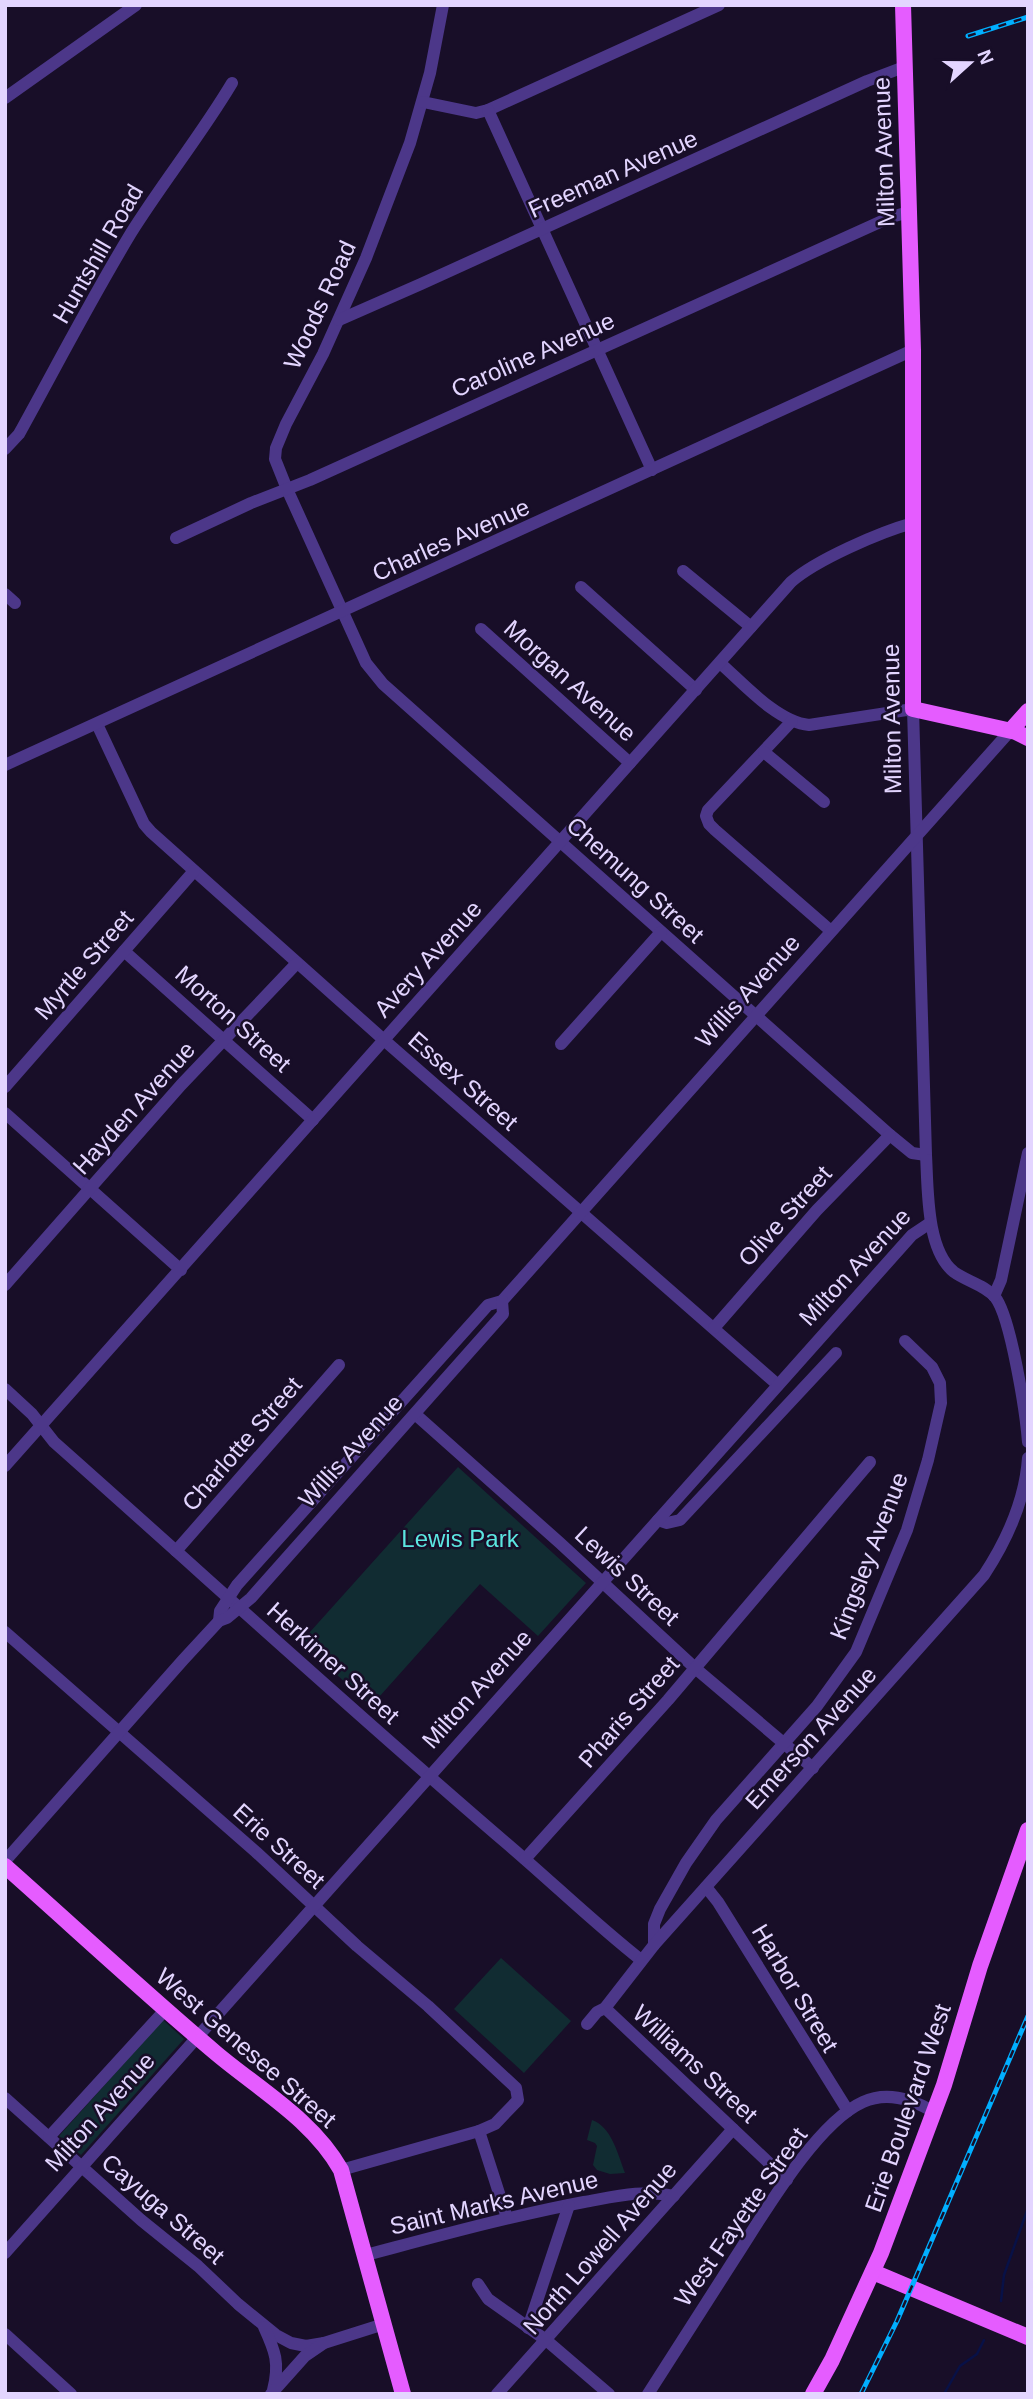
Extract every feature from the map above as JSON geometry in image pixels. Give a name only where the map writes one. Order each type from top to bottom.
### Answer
[{"type":"main road","name":"Milton Avenue","points":[[903,5],[913,351],[913,709]]},
{"type":"main road","points":[[913,709],[1011,730],[1028,738]]},
{"type":"main road","name":"Willis Avenue","points":[[1011,730],[1028,711]]},
{"type":"main road","name":"Erie Boulevard West","points":[[813,2394],[873,2272],[934,2112],[980,1966],[1028,1830]]},
{"type":"main road","name":"West Genesee Street","points":[[5,1866],[197,2036],[307,2126],[328,2148],[341,2170],[403,2394]]},
{"type":"main road","points":[[873,2272],[1028,2337]]},
{"type":"street","points":[[5,98],[136,5]]},
{"type":"street","name":"Woods Road","points":[[344,611],[287,489],[275,459],[276,448],[339,320],[371,246],[410,143],[423,102],[443,5]]},
{"type":"street","points":[[423,102],[476,113],[488,110],[719,5]]},
{"type":"street","name":"Freeman Avenue","points":[[339,320],[867,81],[904,67]]},
{"type":"street","name":"Huntshill Road","points":[[5,449],[19,434],[131,234],[178,162],[214,114],[232,83]]},
{"type":"street","points":[[488,110],[652,470]]},
{"type":"street","name":"Caroline Avenue","points":[[176,538],[792,261],[891,217],[909,212]]},
{"type":"street","name":"Charles Avenue","points":[[5,765],[913,351]]},
{"type":"street","name":"Avery Avenue","points":[[5,1466],[801,574],[822,561],[913,523]]},
{"type":"street","points":[[682,571],[751,627]]},
{"type":"street","points":[[581,587],[695,690]]},
{"type":"street","name":"Chemung Street","points":[[344,611],[366,663],[383,684],[890,1135],[912,1153],[926,1155]]},
{"type":"street","name":"Morgan Avenue","points":[[481,629],[630,763]]},
{"type":"street","points":[[720,663],[792,721],[808,724],[913,709]]},
{"type":"street","name":"Milton Avenue","points":[[5,2253],[912,1235],[930,1223],[913,709]]},
{"type":"street","points":[[792,721],[708,810],[706,816],[709,824],[831,931]]},
{"type":"street","name":"Essex Street","points":[[97,724],[144,824],[194,872],[778,1385]]},
{"type":"street","name":"Willis Avenue","points":[[219,1621],[220,1611],[228,1597],[488,1306],[502,1301],[1011,730]]},
{"type":"street","points":[[764,751],[824,802]]},
{"type":"street","name":"Myrtle Street","points":[[5,1087],[194,872]]},
{"type":"street","points":[[561,1044],[661,932]]},
{"type":"street","name":"Morton Street","points":[[124,951],[313,1120]]},
{"type":"street","name":"Hayden Avenue","points":[[5,1285],[224,1039],[297,963]]},
{"type":"street","points":[[5,1113],[181,1270]]},
{"type":"street","name":"Olive Street","points":[[714,1328],[817,1210],[890,1135]]},
{"type":"street","points":[[994,1296],[1001,1280],[1028,1153]]},
{"type":"street","points":[[930,1223],[934,1239],[949,1266],[994,1296],[1004,1315],[1026,1420],[1028,1443]]},
{"type":"street","name":"Willis Avenue","points":[[5,1861],[219,1621],[228,1618],[240,1608],[415,1414],[503,1314],[502,1301]]},
{"type":"street","name":"Kingsley Avenue","points":[[654,1944],[654,1924],[686,1863],[716,1820],[817,1706],[856,1652],[907,1530],[941,1403],[940,1383],[932,1367],[905,1341]]},
{"type":"street","points":[[658,1520],[667,1523],[680,1520],[836,1353]]},
{"type":"street","name":"Charlotte Street","points":[[176,1550],[340,1365]]},
{"type":"street","name":"Herkimer Street","points":[[5,1389],[32,1414],[54,1442],[429,1777],[597,1925],[641,1960]]},
{"type":"street","name":"Lewis Street","points":[[415,1414],[695,1668],[813,1768]]},
{"type":"street","name":"Emerson Avenue","points":[[587,2024],[597,2012],[605,2008],[654,1944],[984,1575],[1001,1548],[1014,1519],[1028,1458]]},
{"type":"street","name":"Pharis Street","points":[[525,1859],[695,1668],[870,1462]]},
{"type":"street","name":"Erie Street","points":[[5,1632],[512,2083],[519,2095],[512,2108],[495,2124],[480,2131]]},
{"type":"street","name":"Harbor Street","points":[[706,1887],[848,2111]]},
{"type":"street","name":"Williams Street","points":[[605,2008],[787,2180]]},
{"type":"street","name":"Milton Avenue","points":[[49,2137],[166,2009]]},
{"type":"street","name":"West Fayette Street","points":[[648,2394],[787,2180],[825,2133],[848,2111],[866,2101],[886,2096],[902,2098],[934,2112]]},
{"type":"street","name":"Cayuga Street","points":[[5,2098],[262,2324],[291,2343],[306,2346],[324,2343]]},
{"type":"street","name":"North Lowell Avenue","points":[[497,2394],[733,2129]]},
{"type":"street","points":[[341,2170],[480,2131],[507,2218]]},
{"type":"street","name":"Saint Marks Avenue","points":[[366,2255],[507,2218],[569,2205],[634,2194],[663,2193],[674,2196]]},
{"type":"street","points":[[528,2328],[569,2205]]},
{"type":"street","points":[[478,2284],[488,2299],[546,2340],[609,2394]]},
{"type":"street","name":"Cayuga Street","points":[[262,2324],[274,2349],[278,2366],[272,2393]]},
{"type":"street","points":[[272,2393],[305,2356],[324,2343],[384,2324]]},
{"type":"street","points":[[5,2334],[71,2394]]},
{"type":"green space","name":"Lewis Park","points":[[458,1467],[586,1583],[538,1636],[480,1584],[371,1706],[301,1642]]},
{"type":"green space","points":[[501,1958],[571,2021],[524,2073],[454,2009]]},
{"type":"green space","points":[[163,2020],[184,2039],[81,2155],[59,2136]]},
{"type":"green space","points":[[592,2120],[609,2135],[625,2173],[610,2174],[597,2170],[593,2165],[597,2146],[587,2140]]},
{"type":"waterway","points":[[1001,2301],[1004,2275],[1028,2208]]},
{"type":"waterway","points":[[944,2394],[960,2366],[977,2354],[984,2340]]},
{"type":"railway","points":[[968,36],[1028,17]]},
{"type":"railway","points":[[861,2394],[897,2321],[1028,2016]]}]
